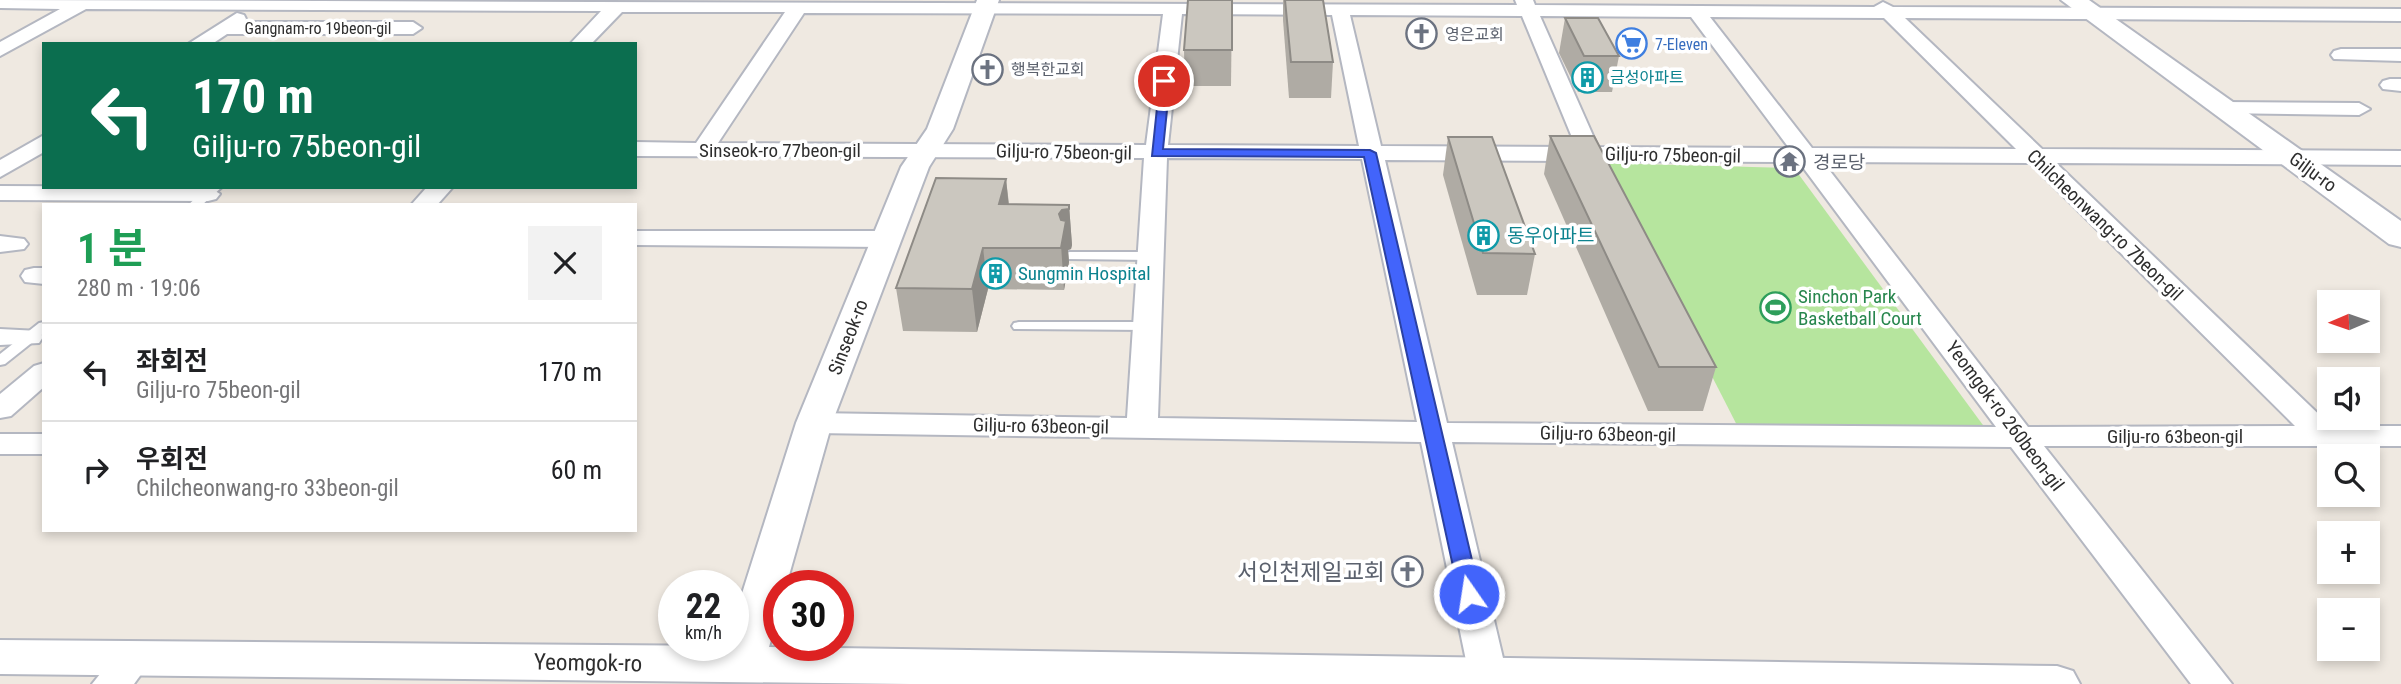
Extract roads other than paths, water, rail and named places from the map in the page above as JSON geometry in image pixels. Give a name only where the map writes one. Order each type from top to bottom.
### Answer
[{"type":"main road","name":"Gilju-ro","points":[[2082,7],[2401,237]]},
{"type":"street","points":[[2279,0],[2304,15]]},
{"type":"street","points":[[201,42],[263,2]]},
{"type":"street","points":[[0,3],[263,2],[441,6],[620,3],[798,7],[987,4],[1340,10],[1526,5],[1698,12],[1883,6],[2082,7],[2304,15],[2401,15]]},
{"type":"street","points":[[582,42],[620,3]]},
{"type":"street","points":[[0,50],[82,4]]},
{"type":"street","name":"Sinseok-ro","points":[[738,674],[814,423],[886,239],[924,151],[940,129],[987,4]]},
{"type":"street","points":[[1526,5],[1590,154]]},
{"type":"street","name":"Gangnam-ro 19beon-gil","points":[[396,42],[441,6]]},
{"type":"street","name":"Chilcheonwang-ro 7beon-gil","points":[[1883,6],[2035,158],[2323,436]]},
{"type":"street","points":[[702,150],[798,7]]},
{"type":"street","points":[[1142,427],[1156,153],[1173,9]]},
{"type":"street","points":[[1340,10],[1488,675]]},
{"type":"street","name":"Yeomgok-ro 260beon-gil","points":[[1698,12],[2019,436],[2213,684]]},
{"type":"street","points":[[2354,15],[2398,37]]},
{"type":"street","name":"Gangnam-ro 19beon-gil","points":[[223,28],[413,28]]},
{"type":"street","points":[[2341,55],[2401,55]]},
{"type":"street","points":[[2224,108],[2359,108]]},
{"type":"street","points":[[0,145],[42,144]]},
{"type":"street","points":[[0,170],[42,144]]},
{"type":"street","name":"Sinseok-ro 77beon-gil","points":[[637,149],[924,151]]},
{"type":"street","name":"Gilju-ro 75beon-gil","points":[[924,151],[2401,158]]},
{"type":"street","points":[[425,203],[439,189]]},
{"type":"street","points":[[0,193],[206,195]]},
{"type":"street","points":[[637,238],[886,239]]},
{"type":"street","points":[[0,337],[36,331]]},
{"type":"street","points":[[0,409],[42,374]]},
{"type":"street","name":"Gilju-ro 63beon-gil","points":[[814,423],[1432,430],[1743,437],[2401,436]]},
{"type":"street","points":[[0,444],[42,444]]},
{"type":"street","name":"Yeomgok-ro","points":[[0,657],[122,671],[1488,675],[2057,684]]},
{"type":"lane","points":[[1070,256],[1151,257]]},
{"type":"lane","points":[[1019,326],[1147,326]]},
{"type":"lane","points":[[0,361],[36,331]]},
{"type":"place","name":"영은교회","points":[[1422,34]]},
{"type":"place","name":"7-Eleven","points":[[1632,44]]},
{"type":"place","name":"행복한교회","points":[[988,69]]},
{"type":"place","name":"금성아파트","points":[[1587,77]]},
{"type":"place","name":"경로당","points":[[1790,162]]},
{"type":"place","name":"동우아파트","points":[[1484,235]]},
{"type":"place","name":"Sungmin Hospital","points":[[995,273]]},
{"type":"place","name":"Sinchon Park Basketball Court","points":[[1775,307]]},
{"type":"place","name":"서인천제일교회","points":[[1408,572]]}]
